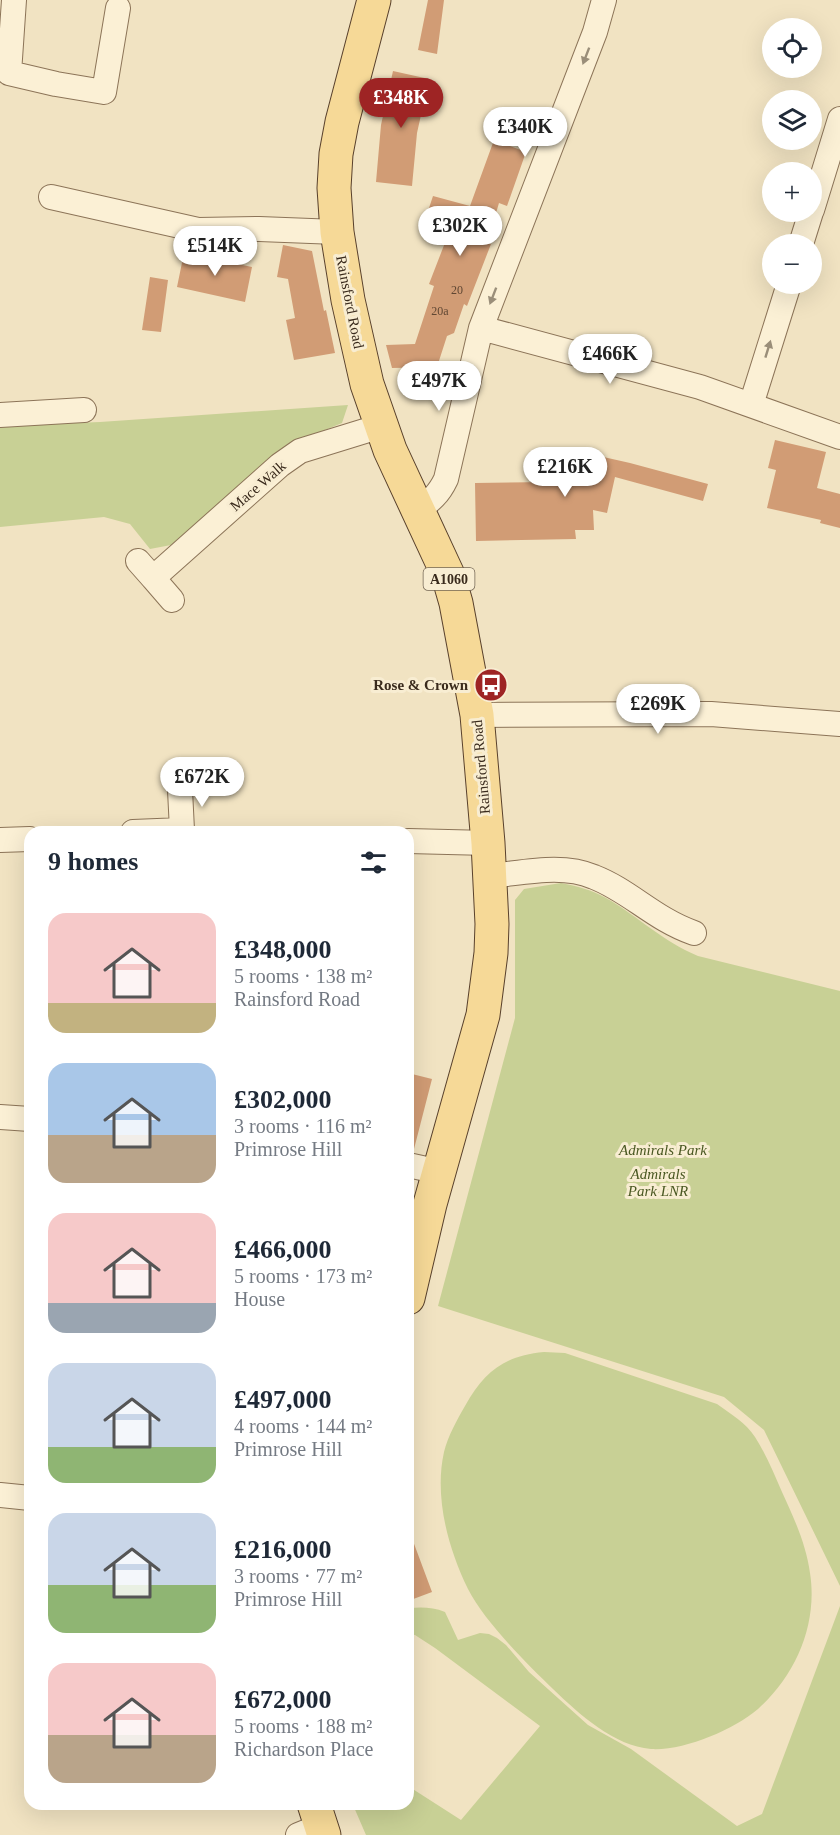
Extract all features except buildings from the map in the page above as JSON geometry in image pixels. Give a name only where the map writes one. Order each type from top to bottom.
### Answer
[{"type":"main road","name":"Rainsford Road","points":[[374,0],[342,122],[336,154],[334,188],[337,232],[359,351],[381,426],[448,575],[477,715],[488,843],[491,953],[483,1015],[428,1210],[414,1272]]},
{"type":"street","points":[[14,0],[9,73],[104,92],[118,8]]},
{"type":"street","points":[[417,510],[440,492],[446,479],[481,328],[591,43],[604,0]]},
{"type":"street","points":[[822,176],[840,119]]},
{"type":"street","points":[[51,196],[198,230],[259,229],[337,232]]},
{"type":"street","points":[[751,405],[786,294]]},
{"type":"street","points":[[481,328],[700,387],[840,437]]},
{"type":"street","points":[[0,416],[84,410]]},
{"type":"street","name":"Mace Walk","points":[[172,600],[146,570],[300,451],[381,426]]},
{"type":"street","points":[[477,715],[711,714],[840,724]]},
{"type":"street","points":[[180,790],[183,826]]},
{"type":"street","points":[[0,840],[24,838]]},
{"type":"street","points":[[414,841],[488,843]]},
{"type":"street","points":[[489,876],[550,870],[584,873],[610,885],[667,922],[694,933]]},
{"type":"street","points":[[0,1117],[24,1119]]},
{"type":"street","points":[[414,1166],[440,1172]]},
{"type":"street","points":[[0,1495],[24,1497]]},
{"type":"green space","points":[[348,405],[342,423],[289,445],[171,545],[150,549],[130,524],[104,517],[0,527],[0,426],[100,422]]},
{"type":"green space","name":"Admirals Park LNR","points":[[561,883],[606,898],[673,943],[698,956],[840,991],[840,1586],[764,1430],[724,1397],[438,1306],[515,1018],[515,900],[524,889]]},
{"type":"green space","points":[[544,1352],[565,1353],[717,1404],[747,1427],[759,1444],[795,1521],[806,1552],[812,1592],[811,1611],[801,1647],[783,1681],[758,1709],[748,1717],[708,1738],[678,1747],[651,1749],[624,1742],[598,1727],[553,1689],[495,1628],[468,1589],[454,1557],[445,1522],[441,1487],[444,1452],[453,1428],[472,1394],[497,1367],[518,1357]]},
{"type":"green space","points":[[840,1606],[840,1835],[366,1835],[355,1810],[414,1810],[414,1790],[461,1820],[540,1726],[414,1635],[414,1608],[427,1608],[445,1612],[458,1640],[480,1633],[497,1638],[529,1672],[588,1725],[631,1749],[737,1826],[762,1814]]},
{"type":"place","name":"Rose & Crown","points":[[491,685]]},
{"type":"park label","name":"Admirals Park","points":[[663,1150]]}]
